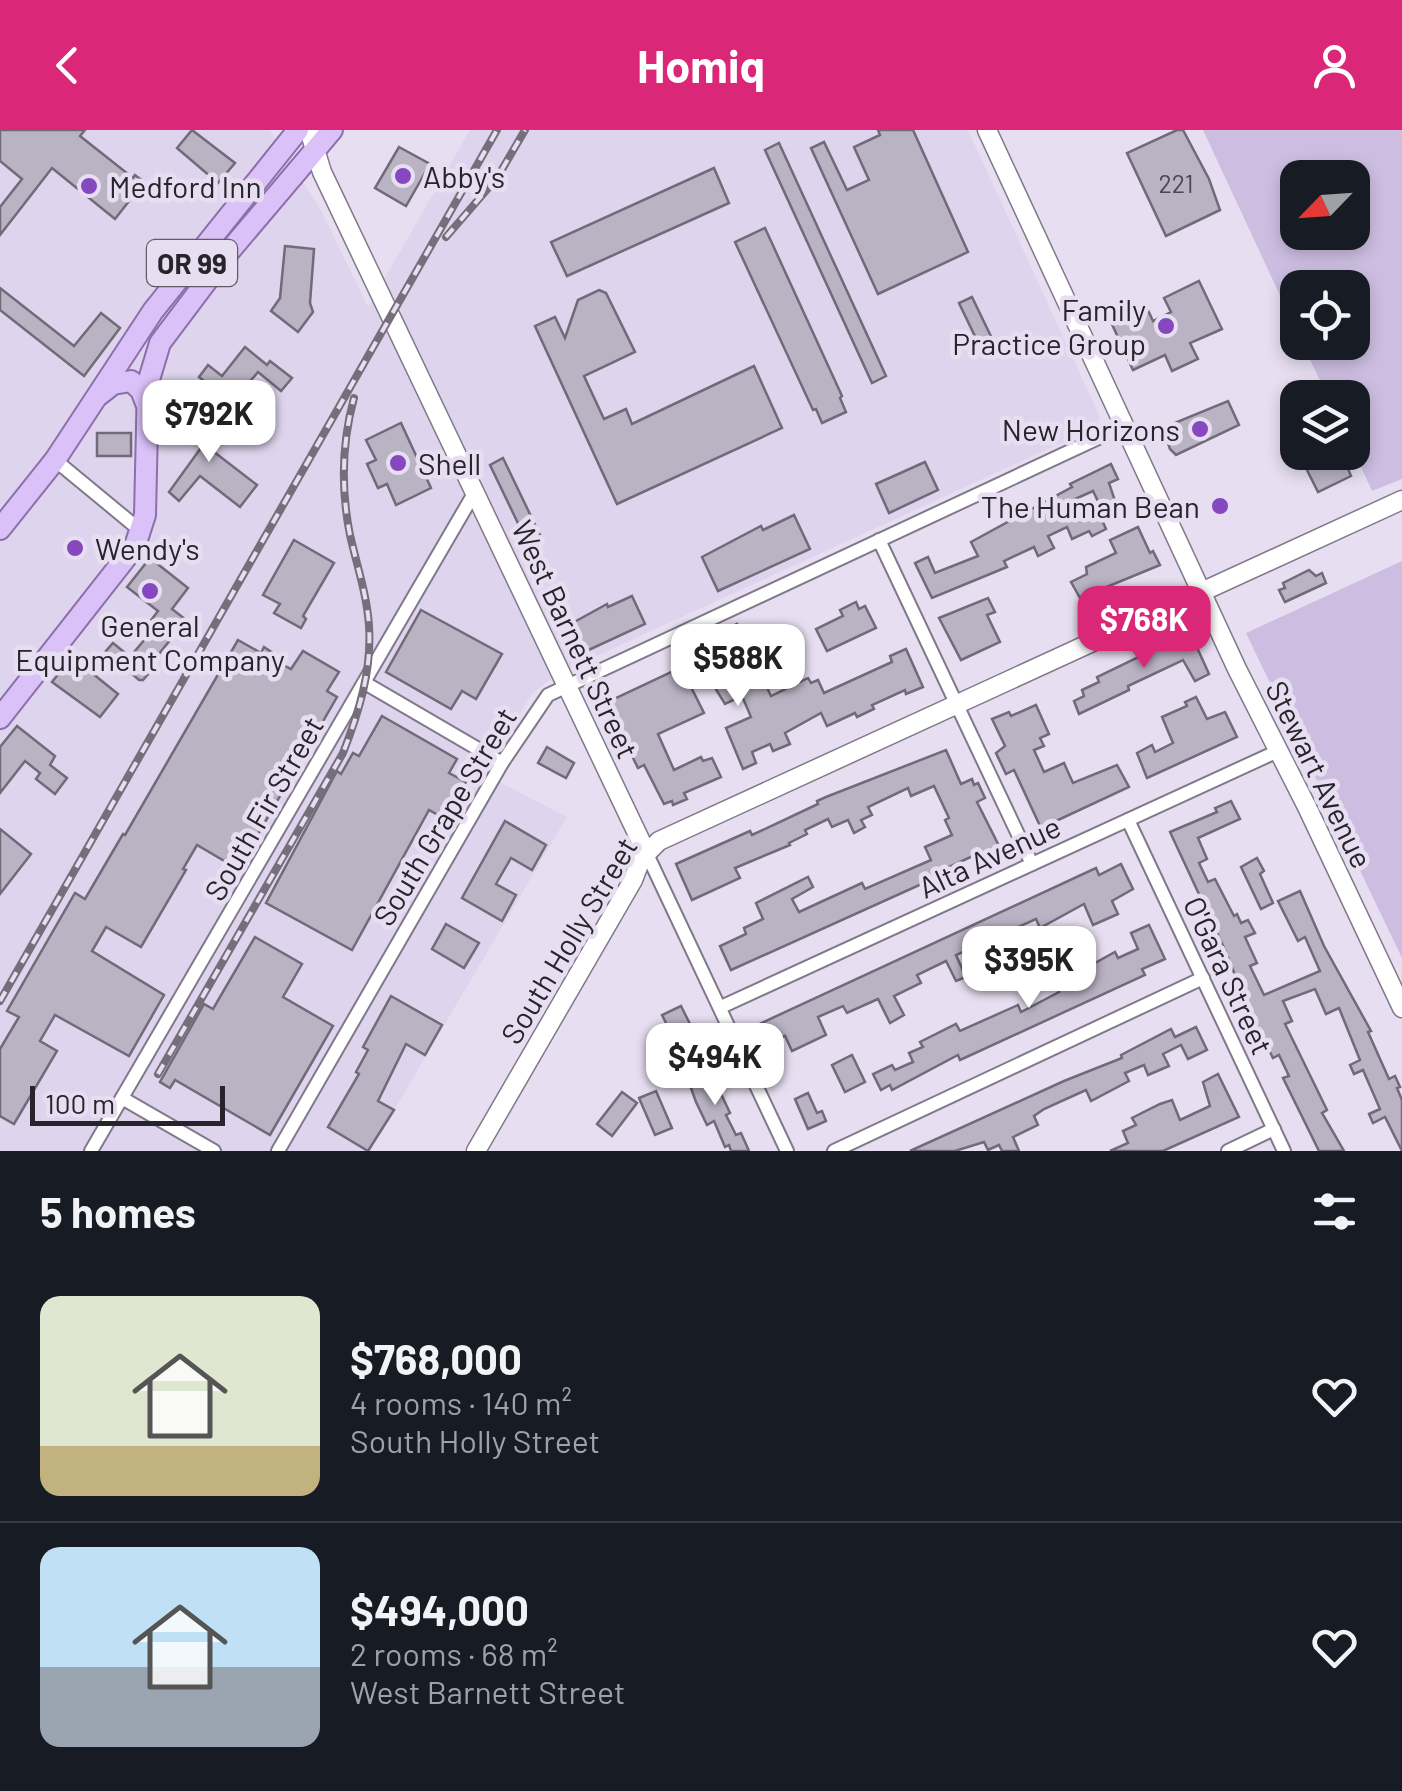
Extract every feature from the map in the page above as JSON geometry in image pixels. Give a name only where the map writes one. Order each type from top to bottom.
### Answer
[{"type":"main road","name":"OR 99","points":[[0,718],[123,565],[141,531],[146,403],[152,361],[169,327],[332,130]]},
{"type":"main road","name":"OR 99","points":[[0,528],[54,460],[153,311],[296,132]]},
{"type":"main road","points":[[92,401],[113,384],[131,381],[141,390],[146,403]]},
{"type":"street","name":"Stewart Avenue","points":[[986,130],[1402,1008]]},
{"type":"street","name":"West Barnett Street","points":[[296,132],[313,151],[787,1151]]},
{"type":"street","name":"South Grape Street","points":[[278,1151],[502,763],[548,695],[1124,426]]},
{"type":"street","points":[[54,460],[141,531]]},
{"type":"street","name":"South Fir Street","points":[[92,1151],[476,490]]},
{"type":"street","name":"South Holly Street","points":[[476,1151],[646,852],[659,841],[1402,500]]},
{"type":"street","points":[[879,540],[1032,864]]},
{"type":"street","points":[[365,683],[502,763]]},
{"type":"street","name":"Alta Avenue","points":[[721,1007],[1278,751]]},
{"type":"street","name":"O'Gara Street","points":[[1128,820],[1284,1151]]},
{"type":"street","points":[[834,1151],[1203,978]]},
{"type":"street","points":[[122,1098],[214,1151]]},
{"type":"street","points":[[1228,1151],[1274,1130]]},
{"type":"shaded area","points":[[0,130],[270,130],[322,212],[368,307],[470,130],[968,130],[1100,417],[1094,428],[588,660],[555,676],[532,694],[484,774],[567,817],[370,1151],[0,1151]]},
{"type":"shaded area","points":[[1203,130],[1402,130],[1402,479],[1372,491],[1362,470],[1370,470],[1370,380],[1320,380],[1310,360],[1370,360],[1370,270],[1280,270],[1280,295]]},
{"type":"shaded area","points":[[1402,561],[1402,958],[1246,633]]},
{"type":"building","points":[[0,130],[85,130],[80,136],[133,178],[135,175],[144,182],[115,219],[52,168],[0,235],[0,207],[22,179],[0,161]]},
{"type":"building","points":[[192,130],[235,163],[218,183],[177,148]]},
{"type":"building","points":[[878,130],[913,130],[968,252],[878,294],[811,148],[824,142],[847,190],[869,180],[854,147],[880,135]]},
{"type":"building","points":[[1183,130],[1209,179],[1220,210],[1166,236],[1127,153]]},
{"type":"building","points":[[779,143],[886,376],[872,383],[765,150]]},
{"type":"building","name":"Abby's","points":[[399,147],[430,164],[406,206],[375,188]]},
{"type":"building","points":[[714,168],[729,203],[567,276],[551,242]]},
{"type":"building","points":[[765,228],[842,396],[846,412],[822,423],[735,242]]},
{"type":"building","points":[[285,246],[314,249],[310,303],[313,312],[298,332],[271,311],[280,298]]},
{"type":"building","name":"Family Practice Group","points":[[1199,281],[1222,329],[1190,343],[1198,359],[1172,371],[1165,355],[1133,370],[1111,322],[1146,306],[1153,321],[1171,312],[1164,298]]},
{"type":"building","points":[[0,288],[74,346],[101,313],[120,328],[84,376],[0,310]]},
{"type":"building","points":[[599,290],[606,293],[635,352],[584,376],[604,419],[626,409],[632,424],[754,366],[782,428],[617,504],[535,326],[555,317],[565,338],[578,300]]},
{"type":"building","points":[[972,297],[997,349],[984,355],[959,303]]},
{"type":"building","points":[[245,347],[292,378],[281,391],[258,372],[241,392],[268,414],[255,428],[202,384],[204,381],[199,377],[208,365],[222,376]]},
{"type":"building","name":"New Horizons","points":[[1228,401],[1239,425],[1176,455],[1170,449],[1164,431],[1172,424]]},
{"type":"building","points":[[178,406],[218,436],[209,448],[257,485],[240,507],[200,476],[179,501],[169,492],[203,445],[169,419]]},
{"type":"building","points":[[401,423],[431,488],[396,505],[387,484],[378,488],[367,464],[376,460],[366,440]]},
{"type":"building","points":[[97,433],[131,433],[131,456],[97,456]]},
{"type":"building","points":[[503,458],[540,535],[527,542],[490,465]]},
{"type":"building","points":[[925,462],[938,490],[889,513],[876,484]]},
{"type":"building","points":[[1111,464],[1118,479],[1109,483],[1117,507],[1114,512],[1105,516],[1093,491],[1073,500],[1082,521],[1099,513],[1106,529],[1072,539],[1067,527],[1048,536],[1054,548],[1038,556],[1034,547],[1004,561],[1007,567],[932,598],[915,563],[928,557],[935,573],[978,556],[971,542]]},
{"type":"building","points":[[1307,470],[1348,470],[1351,476],[1318,492]]},
{"type":"building","points":[[794,515],[810,549],[718,591],[702,557],[761,526],[763,530]]},
{"type":"building","points":[[1138,527],[1160,565],[1080,598],[1071,582],[1087,574],[1086,567],[1116,553],[1110,540]]},
{"type":"building","points":[[294,540],[334,563],[303,616],[306,619],[301,628],[274,613],[280,604],[263,595]]},
{"type":"building","points":[[150,558],[188,588],[172,609],[185,619],[146,670],[149,673],[139,680],[106,651],[113,643],[130,657],[155,627],[149,623],[158,611],[127,587]]},
{"type":"building","points":[[1309,570],[1316,576],[1322,573],[1326,583],[1285,602],[1279,590],[1285,588],[1283,583]]},
{"type":"building","points":[[632,596],[645,624],[580,654],[567,626],[607,604],[608,607]]},
{"type":"building","points":[[988,598],[995,612],[987,615],[1000,642],[961,660],[939,618]]},
{"type":"building","points":[[856,602],[859,609],[865,606],[876,628],[827,651],[816,629],[843,616],[840,610]]},
{"type":"building","points":[[421,610],[502,654],[476,699],[462,691],[451,709],[386,672]]},
{"type":"building","points":[[737,624],[771,696],[808,678],[811,683],[818,680],[824,693],[892,662],[890,656],[906,649],[923,687],[906,694],[905,690],[872,705],[874,709],[857,717],[855,713],[827,726],[821,713],[785,733],[790,744],[773,751],[770,744],[752,752],[756,763],[743,769],[726,728],[751,717],[742,696],[725,704],[709,678],[691,687],[704,713],[658,734],[674,770],[701,757],[703,761],[712,758],[721,777],[684,793],[687,799],[664,804],[644,765],[638,768],[625,742],[619,745],[601,705],[714,652],[708,638]]},
{"type":"building","points":[[1190,632],[1209,674],[1195,681],[1183,660],[1079,714],[1074,701],[1084,696],[1082,690],[1099,682],[1097,677]]},
{"type":"building","points":[[238,640],[261,653],[264,647],[276,655],[274,660],[291,669],[303,651],[339,672],[327,691],[337,697],[238,869],[197,845],[141,947],[106,927],[92,951],[164,995],[129,1056],[55,1015],[40,1041],[57,1051],[14,1124],[0,1116],[0,1049],[19,1017],[7,1011],[75,893],[85,899],[125,835]]},
{"type":"building","points":[[72,657],[118,694],[100,717],[52,682]]},
{"type":"building","points":[[1196,697],[1207,719],[1225,712],[1237,737],[1147,778],[1137,753],[1152,745],[1155,752],[1173,743],[1162,717],[1187,706],[1185,702]]},
{"type":"building","points":[[1036,705],[1049,734],[1040,738],[1044,746],[1034,750],[1044,772],[1064,763],[1073,783],[1117,765],[1129,787],[1041,828],[1014,770],[1006,774],[996,753],[1005,746],[992,719]]},
{"type":"building","points":[[382,716],[457,759],[449,773],[466,782],[445,819],[429,810],[352,950],[266,903],[337,771],[341,774],[353,753],[359,756]]},
{"type":"building","points":[[17,726],[55,756],[50,765],[67,778],[55,794],[36,779],[40,773],[25,761],[0,793],[0,747]]},
{"type":"building","points":[[547,747],[574,763],[566,778],[538,763]]},
{"type":"building","points":[[946,750],[961,784],[972,779],[974,785],[978,783],[985,798],[977,802],[1000,848],[977,859],[975,855],[934,874],[935,878],[731,970],[720,946],[746,934],[744,928],[763,919],[756,903],[808,877],[813,887],[792,899],[799,912],[862,883],[865,889],[931,860],[925,847],[952,835],[945,820],[949,818],[934,786],[911,796],[908,788],[868,807],[872,815],[861,820],[865,827],[854,833],[848,820],[832,827],[828,819],[805,830],[807,834],[790,845],[735,868],[740,878],[692,900],[676,864],[750,831],[752,835],[826,797]]},
{"type":"building","points":[[1231,801],[1240,819],[1198,838],[1207,859],[1199,863],[1208,882],[1215,879],[1234,916],[1237,914],[1241,923],[1248,920],[1255,933],[1245,937],[1257,963],[1250,966],[1264,995],[1320,971],[1305,937],[1298,941],[1278,901],[1300,891],[1324,946],[1371,1031],[1368,1032],[1389,1079],[1395,1076],[1400,1087],[1397,1088],[1402,1100],[1402,1151],[1385,1117],[1373,1123],[1369,1114],[1380,1109],[1363,1070],[1354,1074],[1350,1065],[1360,1060],[1339,1008],[1326,1014],[1315,989],[1283,1001],[1292,1021],[1285,1024],[1327,1110],[1322,1113],[1344,1151],[1319,1151],[1283,1078],[1289,1076],[1279,1055],[1273,1058],[1251,1015],[1170,832],[1217,812],[1215,808]]},
{"type":"building","points":[[505,821],[546,845],[532,870],[511,858],[496,884],[516,895],[502,921],[462,898]]},
{"type":"building","points":[[0,829],[31,854],[0,894]]},
{"type":"building","points":[[1257,858],[1273,903],[1261,909],[1241,867]]},
{"type":"building","points":[[1121,864],[1133,889],[1112,901],[1118,914],[1093,925],[1084,904],[1040,928],[1036,919],[956,955],[966,977],[956,981],[946,961],[917,975],[921,983],[894,996],[904,1015],[890,1023],[878,999],[847,1013],[843,1006],[818,1017],[826,1035],[792,1051],[785,1036],[764,1045],[755,1026],[1096,868],[1099,875]]},
{"type":"building","points":[[446,924],[479,943],[464,968],[432,949]]},
{"type":"building","points":[[1149,925],[1165,959],[1142,969],[1145,975],[960,1060],[958,1055],[892,1090],[890,1085],[881,1090],[873,1074],[892,1065],[895,1070],[913,1062],[909,1053],[923,1047],[920,1042],[956,1024],[960,1031],[1018,1005],[1021,1012],[1059,992],[1049,972],[1060,967],[1066,979],[1115,952],[1118,958],[1138,949],[1131,933]]},
{"type":"building","points":[[255,937],[302,964],[283,997],[333,1026],[270,1135],[175,1080],[170,1088],[160,1082],[204,1004],[213,1009]]},
{"type":"building","points":[[391,996],[442,1025],[425,1055],[406,1044],[378,1101],[394,1110],[368,1151],[328,1127],[359,1074],[356,1072],[368,1050],[363,1047]]},
{"type":"building","points":[[681,1006],[693,1030],[683,1035],[696,1063],[663,1074],[654,1056],[677,1045],[662,1015]]},
{"type":"building","points":[[1196,1027],[1207,1050],[1188,1059],[1181,1045],[1163,1054],[1169,1066],[1148,1075],[1144,1065],[1125,1073],[1129,1081],[1091,1101],[1086,1090],[1044,1109],[1034,1116],[1038,1125],[1013,1137],[1019,1151],[1002,1151],[999,1145],[988,1150],[984,1142],[955,1151],[910,1151],[1122,1058],[1121,1055],[1171,1029],[1175,1037]]},
{"type":"building","points":[[852,1055],[865,1082],[845,1092],[832,1065]]},
{"type":"building","points":[[707,1064],[730,1113],[726,1115],[749,1151],[731,1151],[729,1145],[725,1147],[714,1121],[707,1125],[691,1088],[697,1085],[690,1072]]},
{"type":"building","points":[[1218,1074],[1239,1117],[1163,1151],[1110,1151],[1128,1143],[1123,1131],[1136,1125],[1132,1118],[1160,1104],[1172,1100],[1180,1120],[1210,1106],[1203,1082]]},
{"type":"building","points":[[656,1091],[672,1128],[655,1135],[639,1098]]},
{"type":"building","points":[[622,1092],[637,1103],[612,1136],[597,1124]]},
{"type":"building","points":[[808,1093],[817,1113],[822,1111],[826,1121],[808,1129],[795,1099]]},
{"type":"railway","points":[[0,1001],[497,130]]},
{"type":"railway","points":[[446,237],[497,178],[525,130]]},
{"type":"railway","points":[[158,1074],[343,753],[359,706],[366,675],[369,626],[345,501],[345,449],[354,398]]},
{"type":"place","name":"Abby's","points":[[403,176]]},
{"type":"place","name":"Medford Inn","points":[[89,186]]},
{"type":"place","name":"Family Practice Group","points":[[1166,326]]},
{"type":"place","name":"New Horizons","points":[[1200,429]]},
{"type":"place","name":"Shell","points":[[398,463]]},
{"type":"place","name":"The Human Bean","points":[[1220,506]]},
{"type":"place","name":"Wendy's","points":[[75,548]]},
{"type":"place","name":"General Equipment Company","points":[[150,591]]}]
